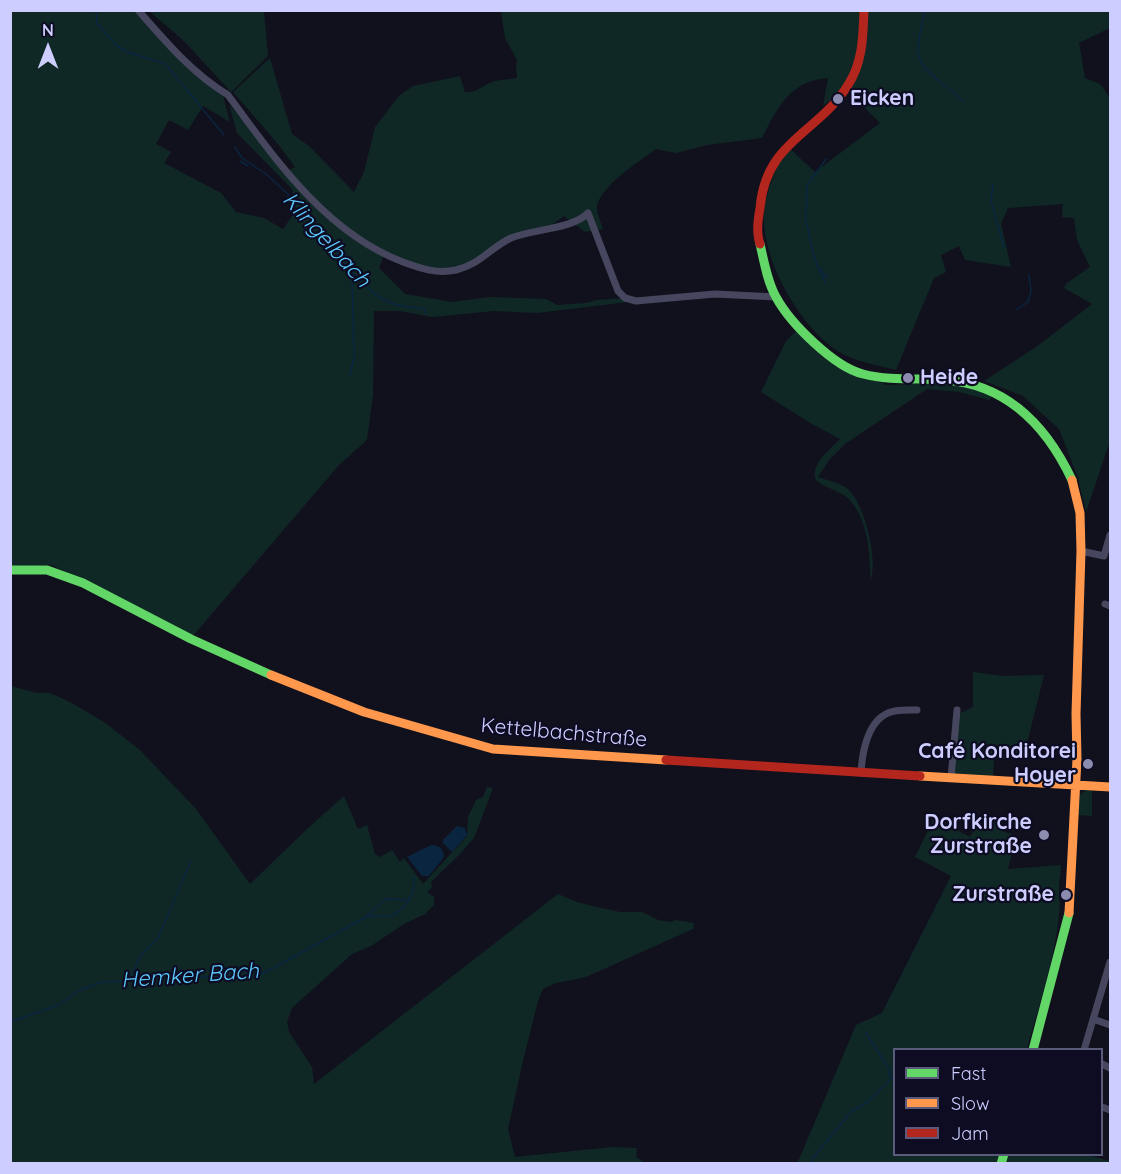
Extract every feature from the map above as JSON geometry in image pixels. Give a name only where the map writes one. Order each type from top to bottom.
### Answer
[{"type":"main road","points":[[864,10],[862,44],[849,84],[838,99],[780,153],[772,165],[761,193],[757,234],[766,273],[776,297],[827,356],[852,370],[875,377],[963,382],[998,395],[1030,416],[1050,439],[1071,475],[1080,513],[1082,550],[1070,919],[1034,1048]]},
{"type":"main road","name":"Kettelbachstraße","points":[[10,570],[47,570],[74,580],[250,667],[317,694],[364,712],[494,749],[1110,787]]},
{"type":"main road","points":[[1074,786],[1071,710],[1078,648]]},
{"type":"street","points":[[138,10],[174,52],[216,88],[228,95],[309,196],[342,227],[384,255],[420,269],[435,272],[457,270],[478,262],[510,239],[573,222],[582,219],[588,213],[618,291],[625,298],[636,301],[715,294],[776,297]]},
{"type":"street","points":[[1082,550],[1104,556],[1110,535]]},
{"type":"street","points":[[861,773],[866,743],[878,719],[888,713],[917,710]]},
{"type":"street","points":[[951,778],[957,711]]},
{"type":"street","points":[[1085,1048],[1107,981],[1110,962]]},
{"type":"street","points":[[1093,1019],[1110,1025]]},
{"type":"green space","points":[[11,11],[137,11],[223,96],[230,122],[203,106],[188,130],[169,120],[156,144],[171,152],[164,163],[221,193],[236,212],[264,218],[283,229],[296,211],[292,189],[237,133],[229,104],[287,171],[295,167],[233,92],[270,58],[292,134],[309,146],[354,192],[364,172],[375,127],[399,96],[413,86],[460,76],[465,92],[469,92],[495,81],[517,78],[516,63],[518,62],[505,38],[501,11],[1110,11],[1110,28],[1079,43],[1085,78],[1100,84],[1110,98],[1110,441],[1086,512],[1078,478],[1059,429],[1023,396],[984,381],[1039,345],[1092,304],[1064,288],[1067,283],[1090,267],[1077,240],[1074,218],[1062,217],[1063,204],[1008,208],[1001,224],[1011,267],[965,260],[959,246],[941,255],[946,272],[934,278],[896,370],[847,356],[831,346],[816,333],[789,296],[778,276],[765,234],[766,197],[779,163],[788,147],[815,172],[880,123],[851,94],[854,88],[843,90],[823,106],[828,78],[804,84],[795,90],[773,116],[762,138],[707,145],[676,153],[656,149],[620,176],[603,193],[597,210],[603,229],[585,232],[564,216],[549,227],[510,239],[478,262],[435,272],[384,255],[379,268],[405,294],[452,302],[490,297],[546,299],[557,305],[625,298],[636,301],[537,313],[494,311],[432,317],[400,311],[374,311],[373,394],[367,440],[339,465],[192,637],[52,565],[11,567]]},
{"type":"green space","points":[[149,11],[264,11],[268,56],[231,92],[183,40]]},
{"type":"green space","points":[[797,330],[816,351],[835,365],[845,371],[885,385],[942,383],[975,389],[992,397],[989,400],[959,392],[927,389],[845,444],[829,460],[818,477],[845,487],[858,504],[871,545],[873,570],[871,580],[867,537],[861,517],[846,496],[819,483],[815,477],[820,461],[840,439],[761,392],[786,341]]},
{"type":"green space","points":[[973,672],[1002,676],[1044,675],[1023,759],[994,759],[993,779],[951,778],[955,716],[973,707]]},
{"type":"green space","points":[[11,686],[37,693],[50,693],[70,702],[104,722],[140,750],[196,809],[250,884],[344,796],[358,829],[367,825],[375,854],[380,857],[392,850],[400,862],[404,858],[423,884],[467,836],[468,817],[476,800],[483,797],[487,787],[493,788],[474,838],[431,882],[432,887],[427,892],[434,897],[434,905],[425,914],[404,924],[371,946],[352,954],[292,1008],[287,1022],[289,1032],[312,1067],[314,1084],[558,894],[577,902],[620,912],[642,912],[658,920],[694,923],[693,929],[586,977],[556,983],[543,989],[523,1061],[508,1129],[515,1157],[612,1147],[637,1148],[636,1157],[645,1163],[11,1163]]},
{"type":"green space","points":[[1086,790],[1092,791],[1092,816],[1078,815],[1080,795]]},
{"type":"green space","points":[[981,816],[1003,818],[998,829],[1016,836],[1008,869],[1061,865],[1058,922],[1047,977],[1027,1048],[893,1048],[893,1156],[1091,1156],[1110,1161],[1110,1163],[797,1164],[856,1025],[882,1013],[951,876],[915,857],[934,818],[970,837]]},
{"type":"water","points":[[457,826],[465,828],[467,835],[452,852],[443,840]]},
{"type":"water","points":[[431,845],[440,848],[444,857],[429,876],[422,876],[407,857]]},
{"type":"waterway","name":"Klingelbach","points":[[96,10],[97,23],[117,46],[168,67],[224,135]]},
{"type":"waterway","points":[[925,10],[919,39],[919,57],[928,71],[964,102]]},
{"type":"waterway","name":"Klingelbach","points":[[235,147],[242,158],[266,174],[301,206],[352,272],[377,296],[396,305],[424,309],[426,313]]},
{"type":"waterway","points":[[825,283],[814,257],[806,220],[807,185],[826,159]]},
{"type":"waterway","name":"Klingelbach","points":[[240,161],[248,166]]},
{"type":"waterway","points":[[993,184],[991,201],[1004,247]]},
{"type":"waterway","name":"Klingelbach","points":[[287,197],[293,201]]},
{"type":"waterway","points":[[820,269],[827,278]]},
{"type":"waterway","points":[[350,376],[354,357],[352,273]]},
{"type":"waterway","points":[[1016,310],[1028,302],[1031,291],[1029,275]]},
{"type":"waterway","points":[[124,981],[133,973],[140,956],[158,938],[191,861]]},
{"type":"waterway","name":"Hemker Bach","points":[[10,1022],[58,1005],[80,990],[102,982],[133,981],[156,975],[174,974],[185,978],[224,976],[240,971],[262,974],[368,916],[388,916],[399,911],[411,896],[414,878]]},
{"type":"waterway","points":[[368,915],[386,899],[406,900]]},
{"type":"waterway","points":[[812,1164],[813,1158],[851,1112],[866,1103],[892,1078],[889,1074],[891,1072],[866,1033]]},
{"type":"traffic: fast","points":[[760,244],[768,278],[776,297],[802,331],[839,363],[852,370],[873,376],[946,380],[988,390],[1007,400],[1037,426],[1062,461],[1072,480]]},
{"type":"traffic: fast","points":[[10,570],[47,570],[83,583],[191,639],[271,675]]},
{"type":"traffic: fast","points":[[1034,1048],[1069,913]]},
{"type":"traffic: fast","points":[[1001,1164],[1003,1156]]},
{"type":"traffic: slow","points":[[1069,913],[1077,759],[1076,714],[1081,551],[1080,513],[1072,480]]},
{"type":"traffic: slow","points":[[271,675],[364,712],[493,749],[666,760]]},
{"type":"traffic: slow","points":[[920,776],[1110,787]]},
{"type":"traffic: jam","points":[[760,244],[759,212],[764,185],[772,167],[783,152],[836,102],[848,85],[859,58],[864,10]]},
{"type":"traffic: jam","points":[[666,760],[920,776]]},
{"type":"place","name":"Eicken","points":[[838,99]]},
{"type":"place","name":"Heide","points":[[908,378]]},
{"type":"place","name":"Café Konditorei Hoyer","points":[[1088,764]]},
{"type":"place","name":"Dorfkirche Zurstraße","points":[[1044,835]]},
{"type":"place","name":"Zurstraße","points":[[1066,895]]}]
